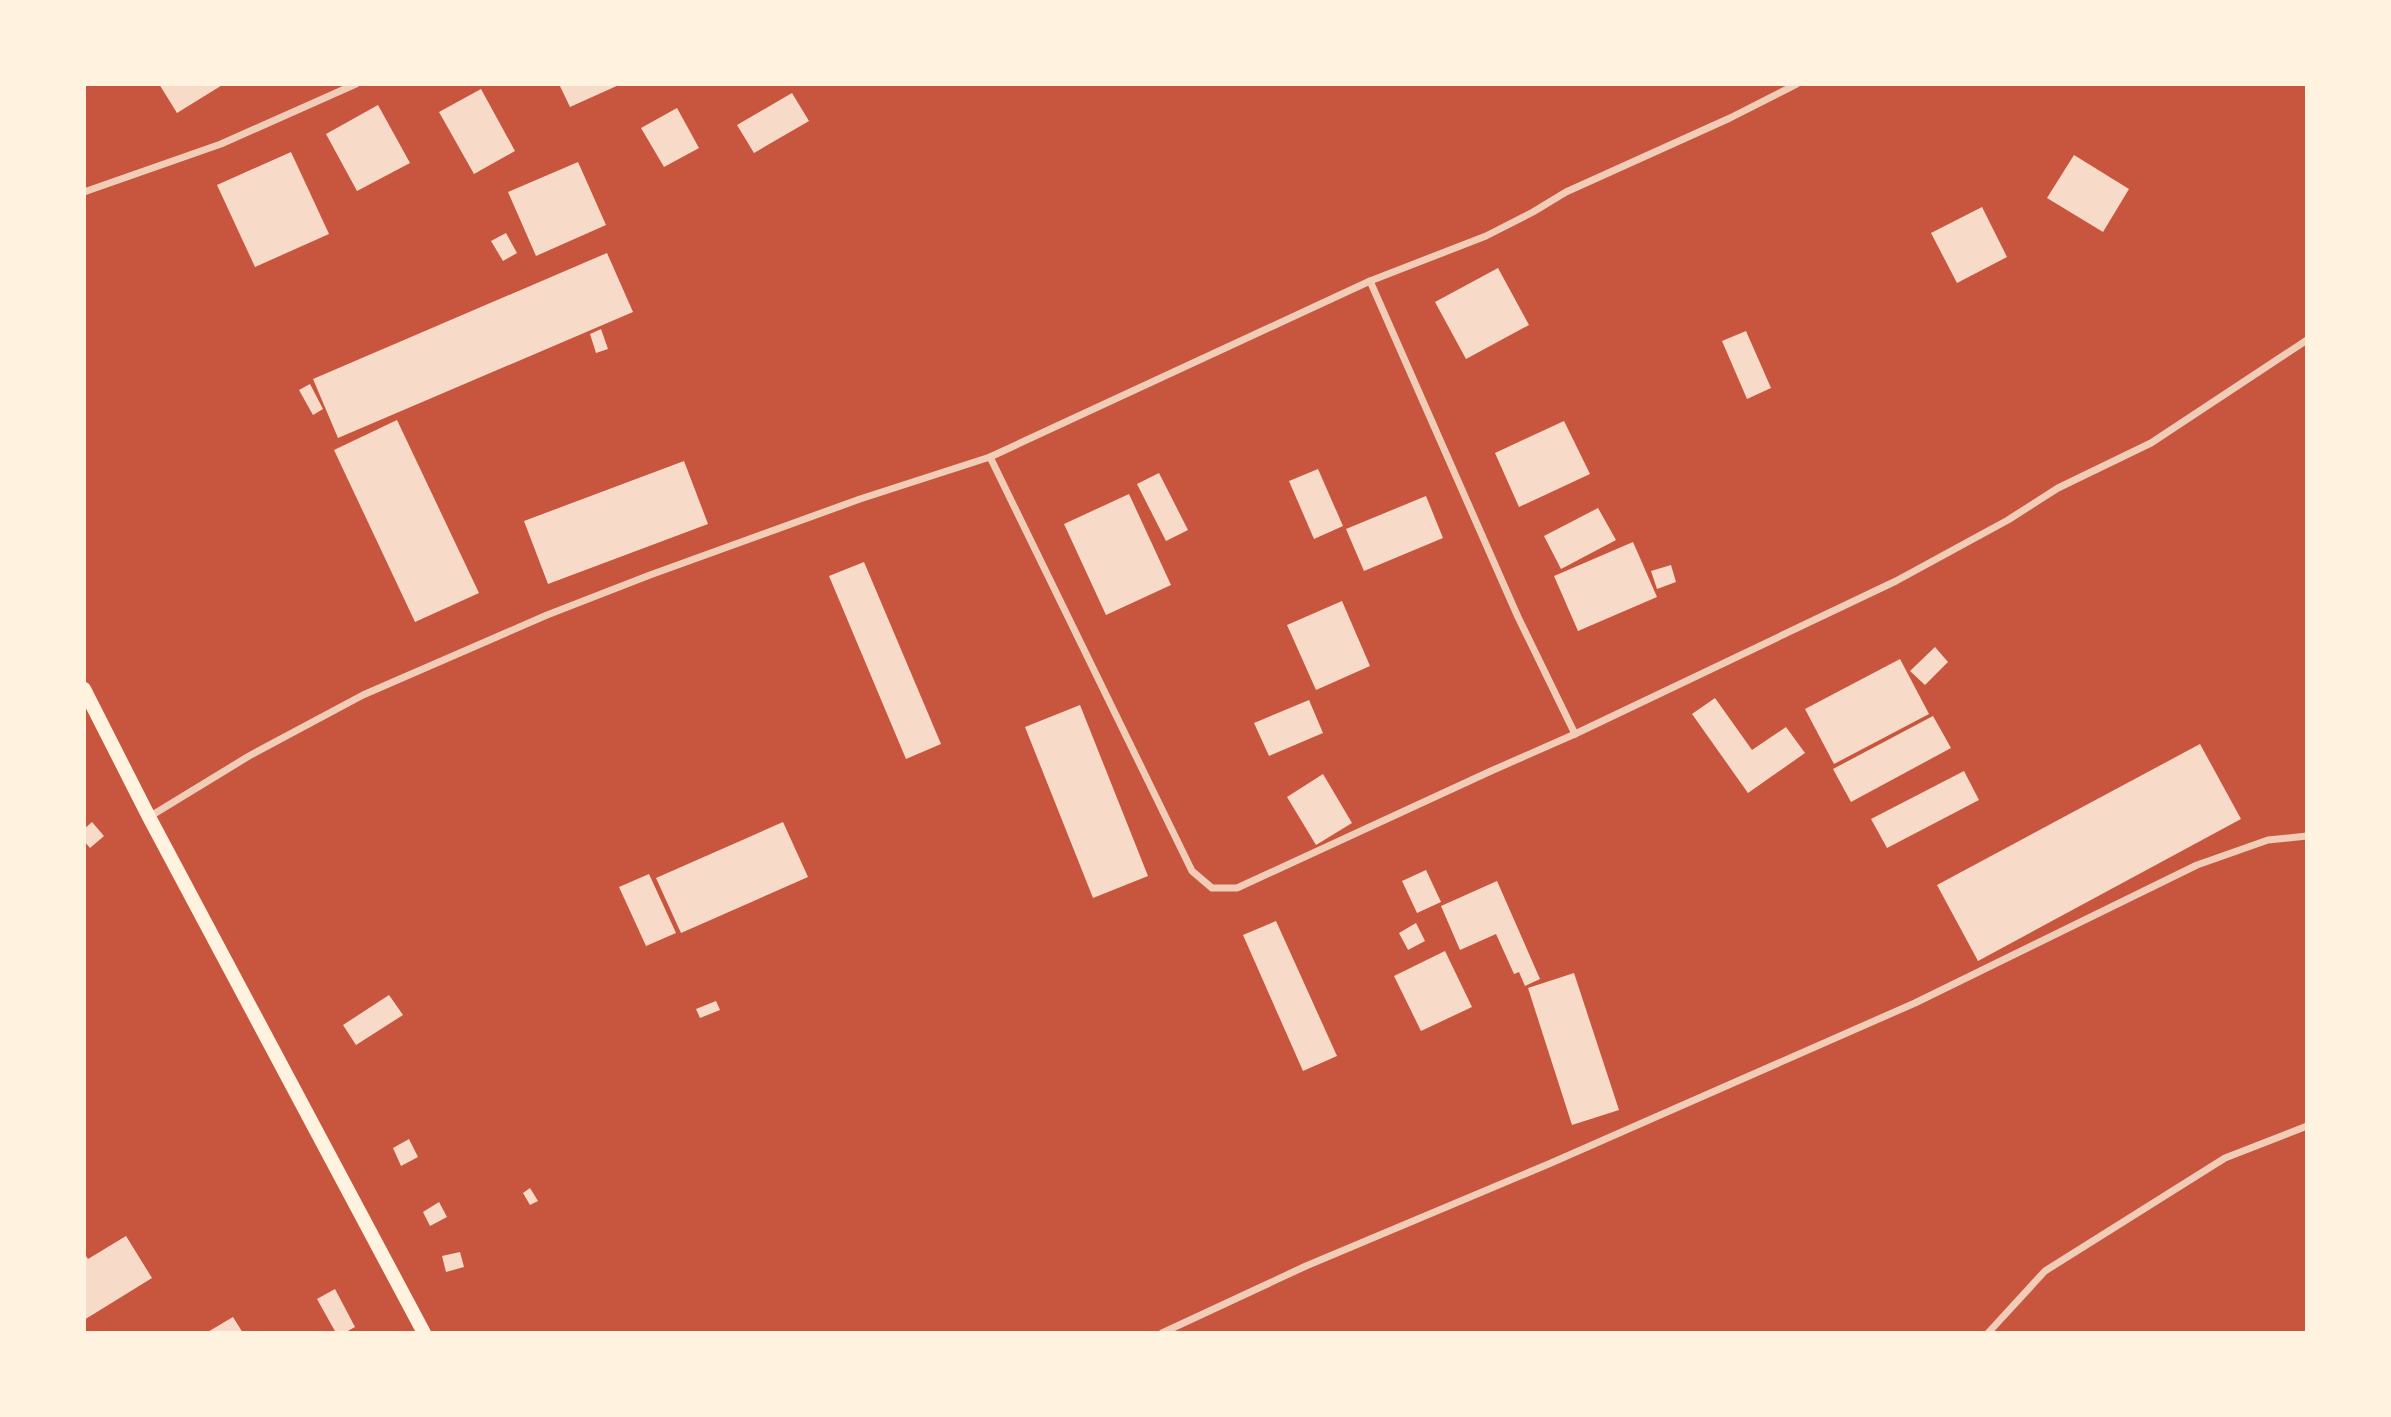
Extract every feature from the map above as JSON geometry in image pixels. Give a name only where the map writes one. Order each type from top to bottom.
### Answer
[{"type":"main road","points":[[84,689],[149,817],[424,1333]]},
{"type":"street","points":[[84,192],[221,144],[356,84]]},
{"type":"street","points":[[149,817],[249,756],[363,695],[624,585],[846,503],[990,457],[1370,281],[1486,236],[1566,192],[1730,118],[1797,84]]},
{"type":"street","points":[[1370,281],[1518,617],[1575,734]]},
{"type":"street","points":[[990,457],[1192,871],[1212,888],[1237,888],[1575,734],[1896,581],[2008,520],[2047,495],[2151,443],[2307,340]]},
{"type":"street","points":[[1162,1333],[1306,1266],[1551,1163],[1916,1003],[2197,865],[2268,840],[2307,836]]},
{"type":"street","points":[[1988,1333],[2045,1271],[2225,1158],[2307,1126]]},
{"type":"building","points":[[159,84],[224,84],[177,113]]},
{"type":"building","points":[[559,84],[621,84],[570,107]]},
{"type":"building","points":[[481,89],[515,151],[474,174],[439,112]]},
{"type":"building","points":[[792,93],[809,121],[754,153],[737,125]]},
{"type":"building","points":[[378,105],[410,163],[357,191],[326,134]]},
{"type":"building","points":[[677,108],[699,148],[664,167],[641,128]]},
{"type":"building","points":[[291,152],[329,234],[255,267],[217,185]]},
{"type":"building","points":[[2074,155],[2129,189],[2103,232],[2047,198]]},
{"type":"building","points":[[578,162],[606,225],[536,256],[508,192]]},
{"type":"building","points":[[1982,207],[2007,257],[1957,283],[1931,233]]},
{"type":"building","points":[[506,233],[517,253],[503,261],[491,241]]},
{"type":"building","points":[[607,253],[633,312],[338,438],[313,379]]},
{"type":"building","points":[[1498,268],[1529,325],[1466,359],[1435,302]]},
{"type":"building","points":[[601,329],[608,349],[596,353],[590,334]]},
{"type":"building","points":[[1746,331],[1771,388],[1747,399],[1722,341]]},
{"type":"building","points":[[310,384],[323,409],[313,415],[299,390]]},
{"type":"building","points":[[397,420],[479,593],[415,622],[334,450]]},
{"type":"building","points":[[1564,421],[1590,474],[1519,507],[1495,453]]},
{"type":"building","points":[[684,461],[708,524],[548,584],[524,521]]},
{"type":"building","points":[[1318,469],[1343,526],[1314,539],[1289,481]]},
{"type":"building","points":[[1159,473],[1188,530],[1166,541],[1137,484]]},
{"type":"building","points":[[1129,494],[1171,585],[1106,615],[1064,524]]},
{"type":"building","points":[[1426,496],[1443,538],[1364,571],[1346,529]]},
{"type":"building","points":[[1598,508],[1616,540],[1561,569],[1544,536]]},
{"type":"building","points":[[1633,542],[1657,597],[1578,631],[1554,576]]},
{"type":"building","points":[[864,562],[941,744],[906,759],[829,576]]},
{"type":"building","points":[[1671,565],[1676,582],[1657,589],[1651,571]]},
{"type":"building","points":[[1342,601],[1370,666],[1316,690],[1287,625]]},
{"type":"building","points":[[1935,647],[1948,662],[1925,685],[1910,671]]},
{"type":"building","points":[[1900,659],[1929,714],[1834,764],[1805,709]]},
{"type":"building","points":[[1715,698],[1752,750],[1786,727],[1805,753],[1748,793],[1692,714]]},
{"type":"building","points":[[1309,700],[1323,733],[1269,756],[1254,723]]},
{"type":"building","points":[[1080,705],[1148,876],[1093,898],[1025,727]]},
{"type":"building","points":[[1933,716],[1951,748],[1851,802],[1833,769]]},
{"type":"building","points":[[2200,744],[2241,819],[1978,961],[1937,885]]},
{"type":"building","points":[[1964,771],[1979,800],[1887,848],[1871,819]]},
{"type":"building","points":[[1323,774],[1352,823],[1316,845],[1287,797]]},
{"type":"building","points":[[92,822],[104,836],[90,848],[84,841],[84,829]]},
{"type":"building","points":[[783,822],[808,877],[681,933],[656,878]]},
{"type":"building","points":[[1426,870],[1441,902],[1417,913],[1402,881]]},
{"type":"building","points":[[649,874],[676,933],[646,946],[619,887]]},
{"type":"building","points":[[1497,881],[1540,979],[1525,986],[1519,972],[1514,974],[1496,934],[1460,950],[1441,906]]},
{"type":"building","points":[[1276,921],[1337,1056],[1303,1071],[1243,935]]},
{"type":"building","points":[[1416,923],[1425,941],[1408,950],[1399,933]]},
{"type":"building","points":[[1445,951],[1472,1007],[1421,1031],[1394,976]]},
{"type":"building","points":[[1574,973],[1619,1110],[1572,1125],[1528,988]]},
{"type":"building","points":[[389,995],[403,1015],[356,1045],[343,1025]]},
{"type":"building","points":[[716,1001],[720,1010],[700,1018],[696,1009]]},
{"type":"building","points":[[409,1139],[418,1157],[401,1166],[393,1148]]},
{"type":"building","points":[[530,1188],[538,1201],[530,1205],[523,1193]]},
{"type":"building","points":[[439,1202],[447,1217],[430,1226],[423,1212]]},
{"type":"building","points":[[126,1236],[152,1278],[84,1320],[84,1253],[88,1259]]},
{"type":"building","points":[[460,1252],[464,1267],[446,1272],[442,1256]]},
{"type":"building","points":[[335,1289],[355,1327],[344,1333],[336,1333],[317,1299]]},
{"type":"building","points":[[233,1317],[243,1333],[206,1333]]}]
